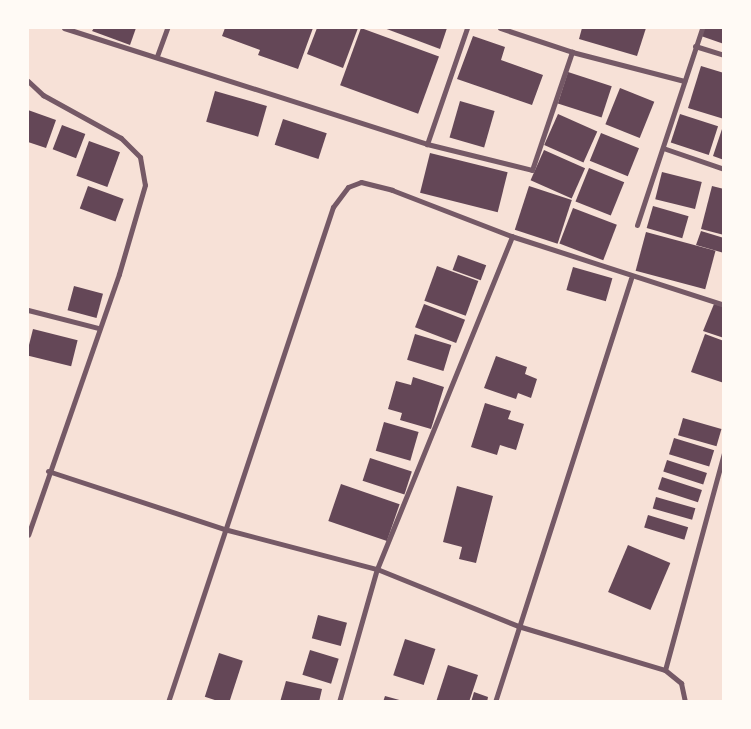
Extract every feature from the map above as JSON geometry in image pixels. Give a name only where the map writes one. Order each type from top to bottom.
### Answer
[{"type":"street","points":[[64,28],[157,56],[427,144],[532,170],[572,52]]},
{"type":"street","points":[[157,56],[167,28]]},
{"type":"street","points":[[427,144],[467,28]]},
{"type":"street","points":[[500,28],[572,52],[684,81]]},
{"type":"street","points":[[637,225],[702,28]]},
{"type":"street","points":[[695,46],[724,55]]},
{"type":"street","points":[[28,82],[42,95],[94,121],[121,138],[140,157],[145,186],[119,274],[98,328],[28,533]]},
{"type":"street","points":[[663,148],[724,169]]},
{"type":"street","points":[[168,702],[224,529],[333,207],[340,194],[361,182],[392,190],[512,236],[631,278],[724,305]]},
{"type":"street","points":[[339,702],[377,569],[512,236]]},
{"type":"street","points":[[495,702],[631,278]]},
{"type":"street","points":[[28,310],[98,328]]},
{"type":"street","points":[[665,670],[724,453]]},
{"type":"street","points":[[48,471],[224,529],[377,569],[518,626],[665,670],[680,684],[685,702]]},
{"type":"building","points":[[94,28],[136,28],[130,45],[92,31]]},
{"type":"building","points":[[225,28],[313,28],[298,69],[258,55],[260,50],[222,36]]},
{"type":"building","points":[[317,28],[358,28],[343,68],[307,54]]},
{"type":"building","points":[[361,28],[439,56],[418,114],[340,85]]},
{"type":"building","points":[[384,28],[447,28],[440,49]]},
{"type":"building","points":[[582,28],[646,28],[637,56],[579,39]]},
{"type":"building","points":[[704,28],[724,28],[724,44],[701,36]]},
{"type":"building","points":[[473,36],[505,47],[501,60],[543,75],[532,105],[457,79]]},
{"type":"building","points":[[701,66],[724,73],[724,119],[688,108]]},
{"type":"building","points":[[568,72],[612,86],[602,118],[558,103]]},
{"type":"building","points":[[620,88],[654,102],[640,138],[605,124]]},
{"type":"building","points":[[215,91],[267,106],[258,137],[206,122]]},
{"type":"building","points":[[460,101],[495,111],[484,147],[450,138]]},
{"type":"building","points":[[28,110],[56,120],[46,148],[28,142]]},
{"type":"building","points":[[558,114],[597,131],[583,163],[544,145]]},
{"type":"building","points":[[680,114],[718,126],[709,155],[671,143]]},
{"type":"building","points":[[283,119],[327,133],[318,159],[275,145]]},
{"type":"building","points":[[62,125],[85,134],[76,158],[53,149]]},
{"type":"building","points":[[724,126],[724,160],[713,156]]},
{"type":"building","points":[[601,133],[639,148],[628,176],[590,161]]},
{"type":"building","points":[[89,141],[120,152],[107,187],[76,176]]},
{"type":"building","points":[[544,150],[585,168],[572,198],[531,180]]},
{"type":"building","points":[[430,153],[508,172],[498,212],[420,193]]},
{"type":"building","points":[[589,168],[624,182],[611,216],[576,201]]},
{"type":"building","points":[[662,172],[702,182],[695,209],[655,199]]},
{"type":"building","points":[[88,186],[124,199],[115,222],[80,209]]},
{"type":"building","points":[[529,186],[572,200],[558,244],[515,230]]},
{"type":"building","points":[[712,186],[724,189],[724,235],[701,229]]},
{"type":"building","points":[[653,206],[689,216],[682,238],[647,228]]},
{"type":"building","points":[[573,208],[617,225],[603,260],[559,243]]},
{"type":"building","points":[[701,231],[724,238],[724,253],[696,245]]},
{"type":"building","points":[[646,232],[716,251],[705,289],[636,271]]},
{"type":"building","points":[[458,255],[486,265],[481,280],[453,270]]},
{"type":"building","points":[[437,266],[478,281],[466,316],[424,301]]},
{"type":"building","points":[[573,267],[612,278],[606,301],[566,290]]},
{"type":"building","points":[[74,286],[103,294],[97,318],[68,310]]},
{"type":"building","points":[[424,304],[465,320],[456,343],[415,327]]},
{"type":"building","points":[[714,304],[724,307],[724,338],[703,331]]},
{"type":"building","points":[[33,329],[78,340],[71,366],[28,356]]},
{"type":"building","points":[[415,334],[451,345],[443,371],[407,360]]},
{"type":"building","points":[[705,334],[724,341],[724,383],[691,372]]},
{"type":"building","points":[[496,356],[527,367],[525,374],[537,379],[531,398],[518,393],[516,399],[484,388]]},
{"type":"building","points":[[413,377],[444,387],[431,429],[400,420],[402,413],[388,409],[396,381],[411,385]]},
{"type":"building","points":[[485,403],[511,411],[508,419],[524,424],[516,450],[500,445],[497,455],[471,447]]},
{"type":"building","points":[[683,418],[721,429],[716,446],[678,435]]},
{"type":"building","points":[[384,422],[419,432],[410,461],[376,451]]},
{"type":"building","points":[[674,438],[714,450],[709,467],[669,454]]},
{"type":"building","points":[[370,458],[412,472],[404,494],[363,481]]},
{"type":"building","points":[[667,460],[707,473],[703,484],[663,471]]},
{"type":"building","points":[[662,477],[702,490],[698,502],[658,489]]},
{"type":"building","points":[[341,484],[400,504],[387,541],[328,521]]},
{"type":"building","points":[[457,486],[493,496],[476,563],[459,559],[462,547],[443,542]]},
{"type":"building","points":[[656,497],[695,508],[692,520],[653,509]]},
{"type":"building","points":[[648,515],[688,527],[684,540],[644,527]]},
{"type":"building","points":[[628,545],[670,563],[650,610],[608,592]]},
{"type":"building","points":[[318,615],[347,623],[341,646],[312,638]]},
{"type":"building","points":[[405,639],[435,649],[424,685],[393,675]]},
{"type":"building","points":[[310,650],[339,659],[331,684],[302,675]]},
{"type":"building","points":[[219,653],[243,661],[229,702],[221,702],[205,697]]},
{"type":"building","points":[[448,665],[478,675],[469,702],[436,702]]},
{"type":"building","points":[[286,681],[322,689],[319,702],[280,702]]},
{"type":"building","points":[[474,692],[488,697],[487,702],[471,702]]},
{"type":"building","points":[[385,696],[403,701],[403,702],[383,702]]}]
